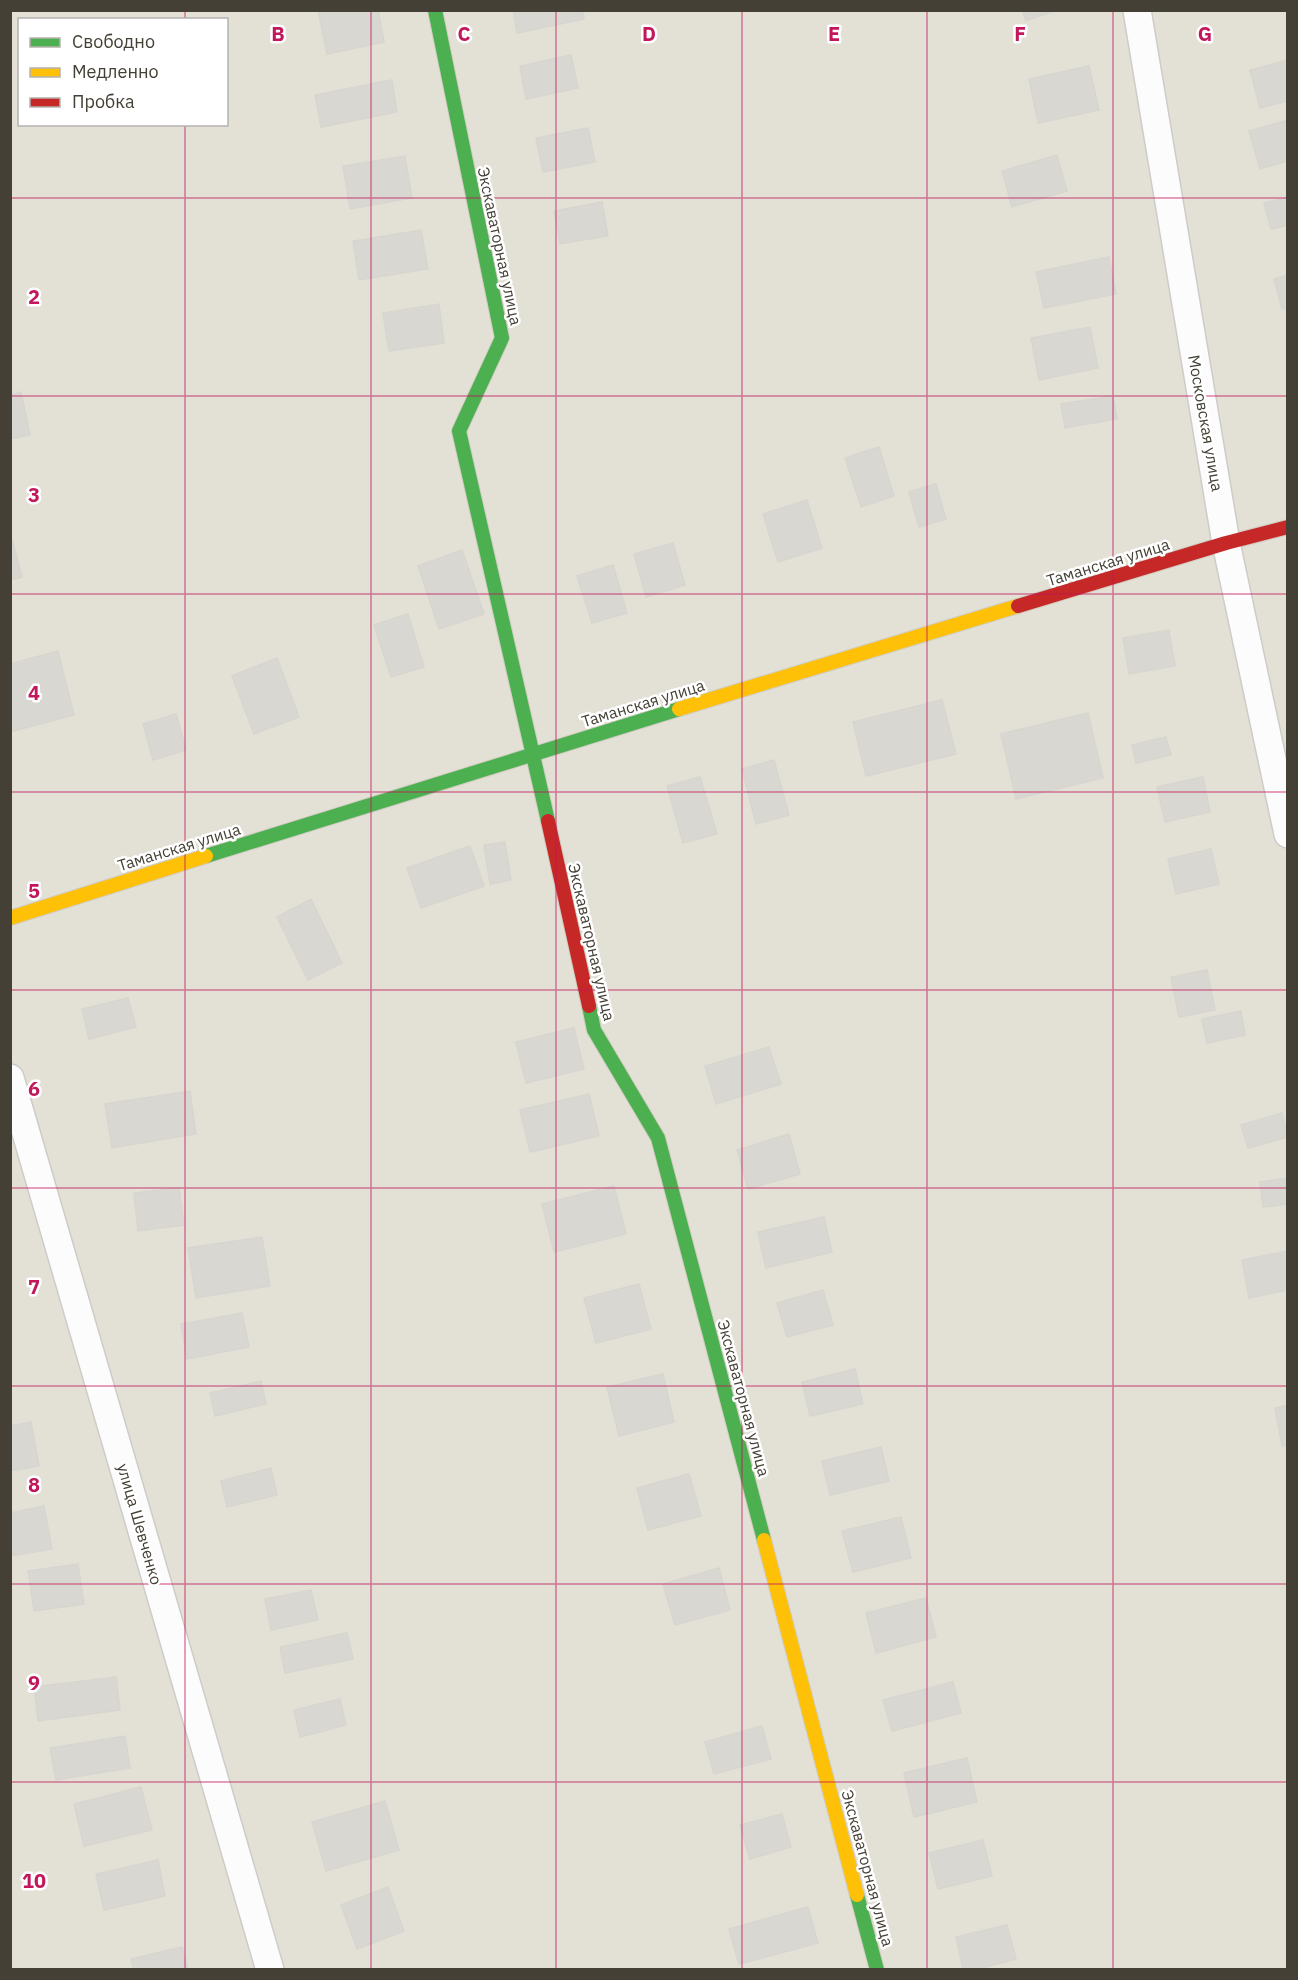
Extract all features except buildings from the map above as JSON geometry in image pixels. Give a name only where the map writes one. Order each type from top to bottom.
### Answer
[{"type":"street","name":"Экскаваторная улица","points":[[435,10],[502,338],[459,431],[594,1030],[658,1138],[877,1970]]},
{"type":"street","name":"Московская улица","points":[[1137,10],[1226,543],[1287,834]]},
{"type":"street","name":"Таманская улица","points":[[10,918],[533,753],[1226,543],[1287,527]]},
{"type":"street","name":"улица Шевченко","points":[[10,1078],[270,1970]]},
{"type":"shaded area","points":[[11,11],[1287,11],[1287,1969],[11,1969]]},
{"type":"traffic: fast","points":[[435,10],[502,338],[459,431],[548,821]]},
{"type":"traffic: fast","points":[[206,856],[679,709]]},
{"type":"traffic: fast","points":[[589,1006],[594,1030],[658,1138],[764,1540]]},
{"type":"traffic: fast","points":[[857,1895],[877,1970]]},
{"type":"traffic: slow","points":[[679,709],[1018,606]]},
{"type":"traffic: slow","points":[[10,918],[206,856]]},
{"type":"traffic: slow","points":[[764,1540],[857,1895]]},
{"type":"traffic: jam","points":[[1018,606],[1226,543],[1288,527]]},
{"type":"traffic: jam","points":[[548,821],[589,1006]]}]
